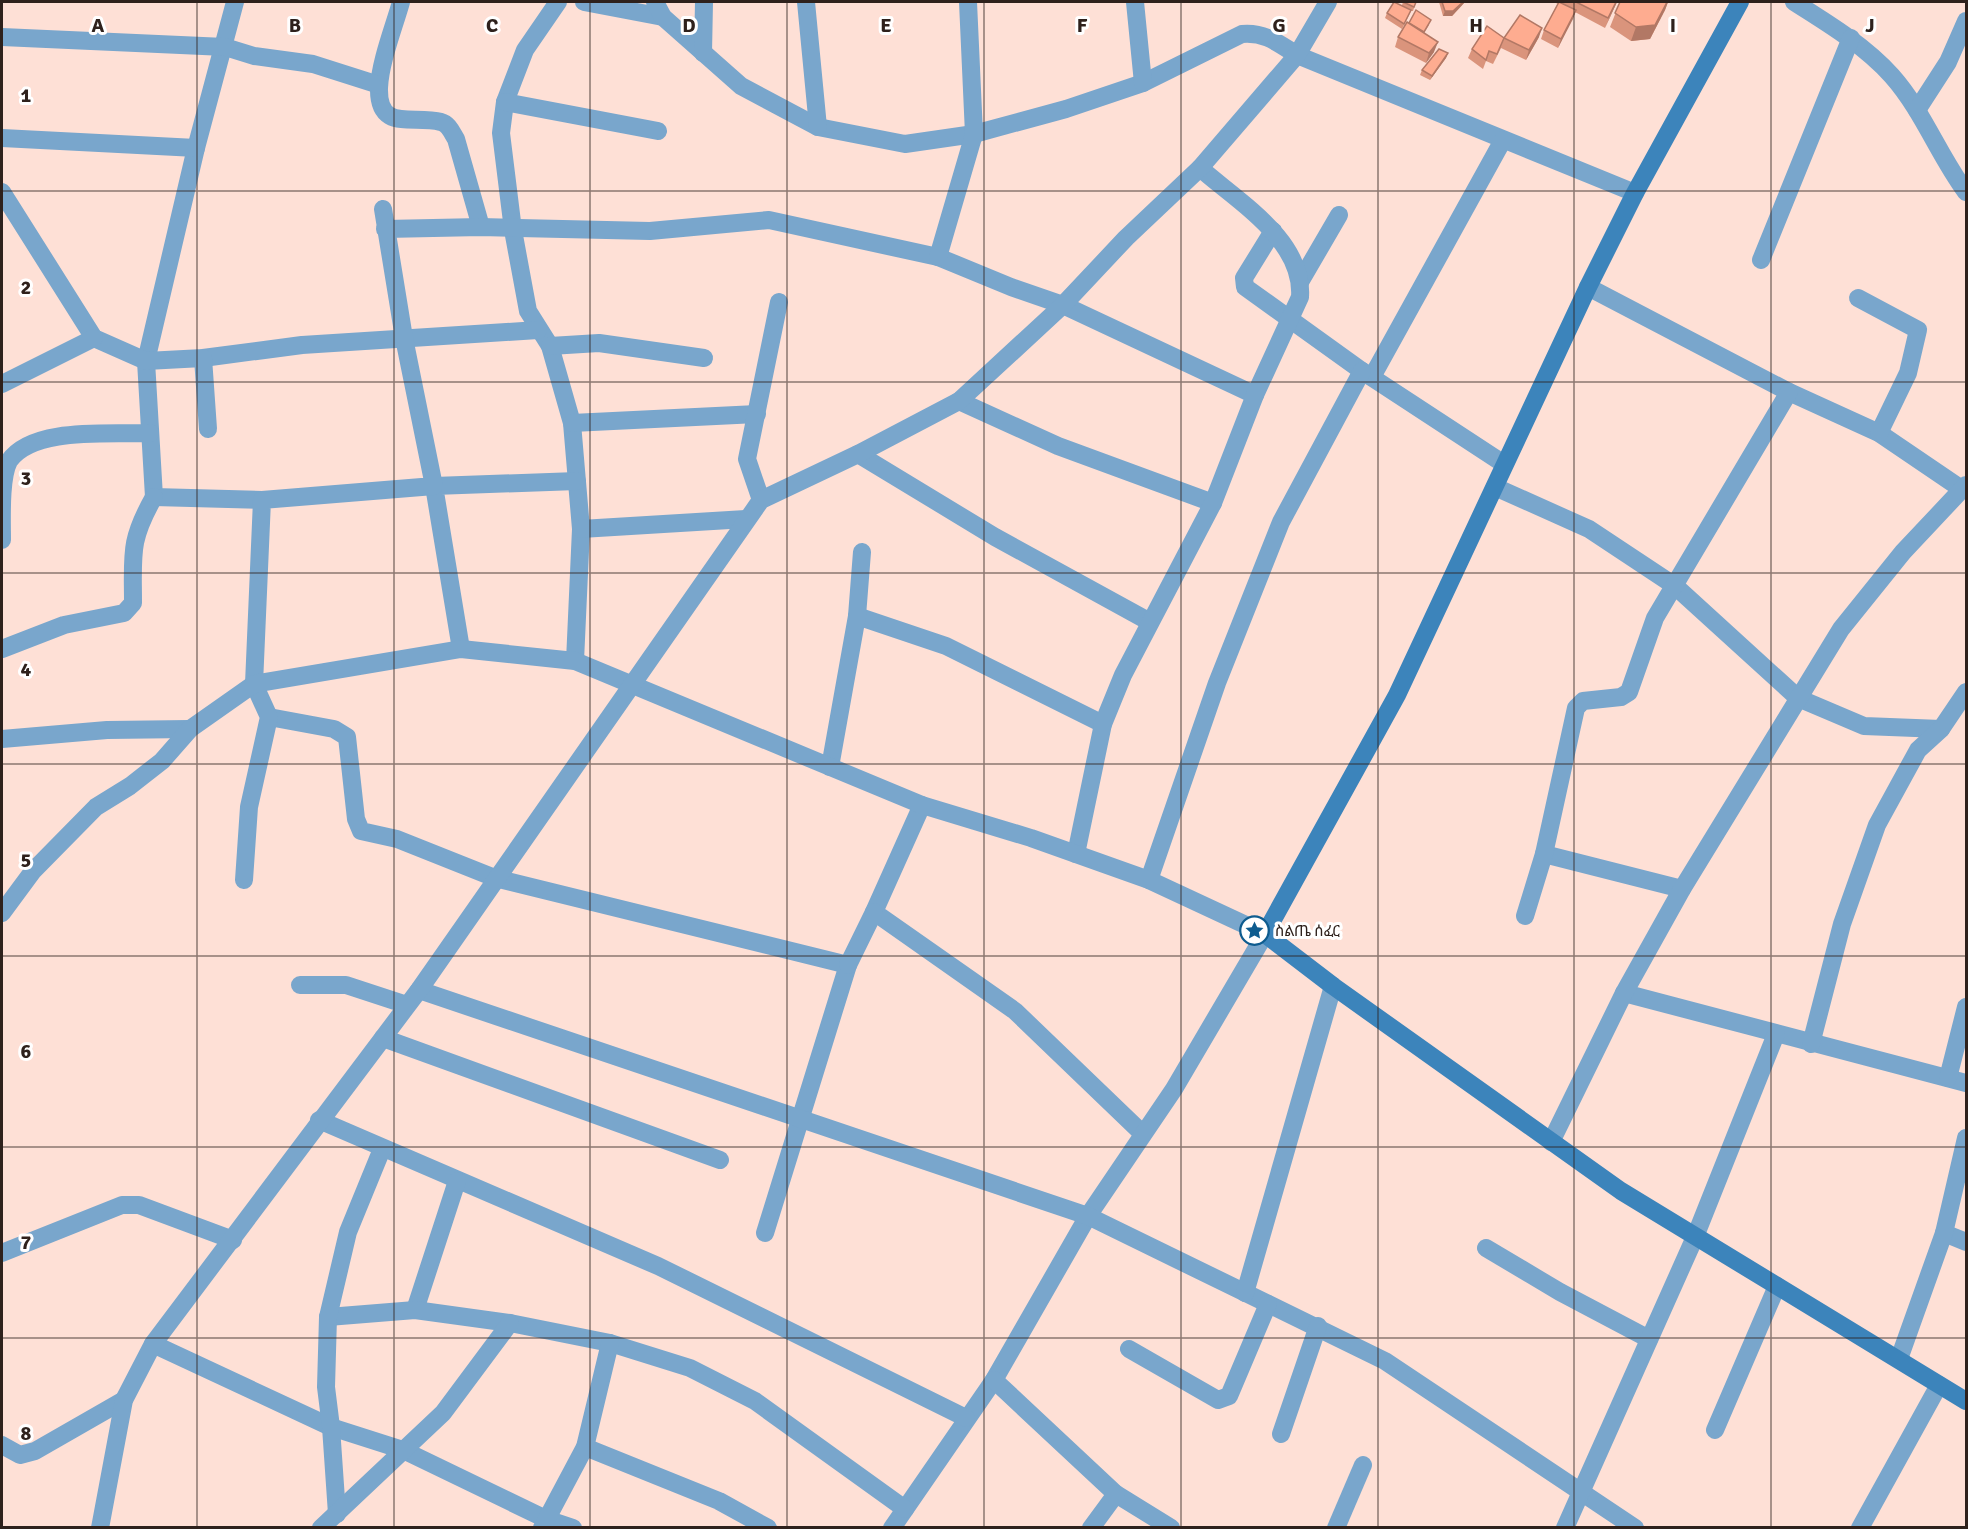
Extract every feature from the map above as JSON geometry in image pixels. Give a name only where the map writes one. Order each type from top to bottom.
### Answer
[{"type":"street","points":[[2,650],[64,625],[124,613],[131,609],[133,603],[133,545],[141,520],[154,497],[146,361],[196,148],[225,47],[235,2]]},
{"type":"street","points":[[401,2],[379,85],[380,100],[386,112],[393,119],[442,122],[450,128],[456,139],[481,227]]},
{"type":"street","points":[[558,2],[525,50],[505,102],[501,133],[513,230],[528,311],[550,346],[572,423],[581,529],[575,662]]},
{"type":"street","points":[[584,2],[659,9],[703,53],[741,86],[818,127],[905,144],[974,134],[1066,109],[1143,83],[1242,34],[1267,35],[1297,55],[1635,193]]},
{"type":"street","points":[[703,53],[704,2]]},
{"type":"street","points":[[806,2],[818,127]]},
{"type":"street","points":[[938,257],[974,134],[968,2]]},
{"type":"street","points":[[1135,2],[1143,83]]},
{"type":"street","points":[[100,1527],[124,1400],[153,1344],[233,1240],[319,1120],[419,990],[761,500],[858,454],[959,401],[1063,305],[1126,238],[1200,168],[1297,55],[1328,2]]},
{"type":"street","points":[[892,1527],[994,1380],[1089,1216],[1174,1089],[1265,934],[1397,695],[1588,287],[1635,193],[1740,2]]},
{"type":"street","points":[[1794,2],[1851,38],[1892,76],[1917,110],[1966,192]]},
{"type":"street","points":[[1917,110],[1948,62],[1966,21]]},
{"type":"street","points":[[2,37],[225,47],[254,56],[313,64],[379,85]]},
{"type":"street","points":[[1761,260],[1851,38]]},
{"type":"street","points":[[505,102],[658,131]]},
{"type":"street","points":[[2,138],[196,148]]},
{"type":"street","points":[[1149,880],[1217,683],[1281,522],[1503,140]]},
{"type":"street","points":[[1076,854],[1103,724],[1123,675],[1213,503],[1255,395],[1300,297],[1300,282],[1286,248],[1273,231],[1200,168]]},
{"type":"street","points":[[2,192],[94,338],[146,361],[203,358],[302,345],[538,330]]},
{"type":"street","points":[[383,209],[404,338],[434,486],[461,650]]},
{"type":"street","points":[[1300,282],[1340,215]]},
{"type":"street","points":[[385,229],[481,227],[513,230],[650,231],[769,220],[938,257],[1011,287],[1063,305],[1255,395]]},
{"type":"street","points":[[1273,231],[1244,282],[1245,286],[1367,374],[1504,464]]},
{"type":"street","points":[[1551,1142],[1624,993],[1682,889],[1841,629],[1903,552],[1965,487],[1879,433],[1789,392],[1588,287]]},
{"type":"street","points":[[1858,298],[1918,330],[1908,373],[1879,433]]},
{"type":"street","points":[[761,500],[747,459],[779,302]]},
{"type":"street","points":[[2,384],[94,338]]},
{"type":"street","points":[[550,346],[599,343],[704,358]]},
{"type":"street","points":[[203,358],[208,429]]},
{"type":"street","points":[[1525,916],[1544,854],[1576,708],[1583,701],[1626,695],[1655,618],[1789,392]]},
{"type":"street","points":[[959,401],[1058,446],[1213,503]]},
{"type":"street","points":[[572,423],[757,414]]},
{"type":"street","points":[[2,540],[4,473],[8,462],[33,441],[60,436],[150,433]]},
{"type":"street","points":[[858,454],[995,537],[1150,622]]},
{"type":"street","points":[[154,497],[262,500],[434,486],[577,481]]},
{"type":"street","points":[[1495,487],[1589,529],[1675,586],[1798,698],[1864,726],[1941,729]]},
{"type":"street","points":[[244,880],[249,807],[269,717],[254,684],[262,500]]},
{"type":"street","points":[[581,529],[746,519]]},
{"type":"street","points":[[830,767],[857,616],[862,552]]},
{"type":"street","points":[[857,616],[946,646],[1103,724]]},
{"type":"street","points":[[2,913],[33,871],[96,807],[162,761],[190,729],[254,684],[461,650],[575,662],[922,805],[1149,880],[1265,934],[1333,986],[1622,1191],[1966,1401]]},
{"type":"street","points":[[1811,1044],[1842,924],[1878,825],[1918,750],[1941,729],[1966,692]]},
{"type":"street","points":[[269,717],[334,729],[347,737],[356,819],[361,831],[397,839],[495,878],[848,965]]},
{"type":"street","points":[[2,740],[107,730],[190,729]]},
{"type":"street","points":[[765,1233],[848,965],[922,805]]},
{"type":"street","points":[[1544,854],[1682,889]]},
{"type":"street","points":[[874,912],[1015,1011],[1143,1134]]},
{"type":"street","points":[[300,985],[346,985],[407,1005]]},
{"type":"street","points":[[1245,1293],[1333,986]]},
{"type":"street","points":[[419,990],[1089,1216],[1245,1293],[1318,1326],[1385,1361],[1635,1527]]},
{"type":"street","points":[[1624,993],[1966,1083]]},
{"type":"street","points":[[1948,1078],[1966,1007]]},
{"type":"street","points":[[1565,1527],[1580,1489],[1695,1237],[1776,1034]]},
{"type":"street","points":[[382,1038],[720,1160]]},
{"type":"street","points":[[319,1120],[658,1266],[966,1418]]},
{"type":"street","points":[[1899,1359],[1944,1233],[1966,1138]]},
{"type":"street","points":[[337,1514],[332,1427],[326,1387],[328,1317],[348,1232],[382,1149]]},
{"type":"street","points":[[415,1310],[458,1181]]},
{"type":"street","points":[[2,1252],[122,1205],[139,1205],[233,1240]]},
{"type":"street","points":[[1944,1233],[1966,1242]]},
{"type":"street","points":[[1486,1248],[1560,1292],[1649,1339]]},
{"type":"street","points":[[1715,1430],[1777,1286]]},
{"type":"street","points":[[1129,1349],[1218,1400],[1224,1399],[1229,1396],[1268,1304]]},
{"type":"street","points":[[328,1317],[415,1310],[510,1323],[610,1343],[690,1368],[755,1401],[905,1509]]},
{"type":"street","points":[[321,1527],[443,1413],[510,1323]]},
{"type":"street","points":[[1281,1434],[1318,1326]]},
{"type":"street","points":[[544,1523],[585,1447],[610,1343]]},
{"type":"street","points":[[153,1344],[332,1427],[403,1450],[544,1523],[573,1527]]},
{"type":"street","points":[[994,1380],[1116,1494],[1171,1527]]},
{"type":"street","points":[[1860,1527],[1939,1385]]},
{"type":"street","points":[[2,1445],[20,1455],[35,1451],[124,1400]]},
{"type":"street","points":[[585,1447],[720,1501],[768,1527]]},
{"type":"street","points":[[1336,1527],[1363,1465]]},
{"type":"street","points":[[1090,1527],[1116,1494]]},
{"type":"building","points":[[1394,2],[1411,10],[1404,24],[1387,13]]},
{"type":"building","points":[[1403,2],[1416,2],[1414,7]]},
{"type":"building","points":[[1442,2],[1463,2],[1453,11],[1445,11]]},
{"type":"building","points":[[1559,2],[1576,10],[1561,39],[1544,30]]},
{"type":"building","points":[[1576,2],[1616,2],[1608,18]]},
{"type":"building","points":[[1620,2],[1667,2],[1655,25],[1636,27],[1615,13]]},
{"type":"building","points":[[1416,10],[1431,20],[1424,32],[1409,23]]},
{"type":"building","points":[[1520,15],[1542,28],[1529,50],[1504,38]]},
{"type":"building","points":[[1407,22],[1438,42],[1429,53],[1398,37]]},
{"type":"building","points":[[1487,26],[1504,38],[1497,54],[1489,51],[1486,60],[1472,49]]},
{"type":"building","points":[[1439,49],[1448,53],[1432,76],[1422,70]]},
{"type":"place","name":"ስልጤ ሰፈር","points":[[1254,931]]}]
